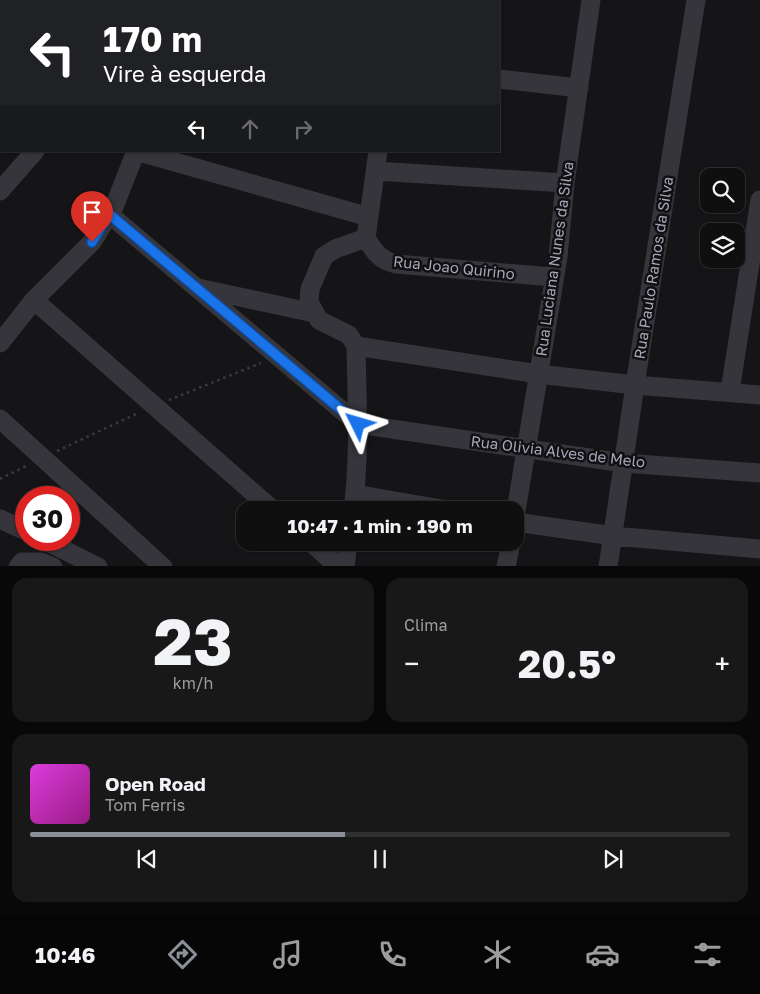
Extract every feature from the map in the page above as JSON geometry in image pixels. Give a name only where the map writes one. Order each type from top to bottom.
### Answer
[{"type":"street","name":"Rua Luciana Nunes da Silva","points":[[518,501],[553,277],[558,257],[591,0]]},
{"type":"street","name":"Rua Paulo Ramos da Silva","points":[[608,566],[696,0]]},
{"type":"street","points":[[500,79],[579,88]]},
{"type":"street","points":[[0,191],[34,152]]},
{"type":"street","points":[[0,343],[34,300],[92,242],[114,207],[136,152]]},
{"type":"street","points":[[140,152],[369,217]]},
{"type":"street","points":[[354,501],[358,424],[356,346],[349,335],[319,320],[309,302],[310,289],[324,256],[335,249],[366,238],[378,152]]},
{"type":"street","points":[[376,172],[566,183]]},
{"type":"street","points":[[730,391],[760,200]]},
{"type":"street","points":[[109,214],[358,424]]},
{"type":"street","name":"Rua Joao Quirino","points":[[366,238],[378,256],[396,264],[553,277]]},
{"type":"street","points":[[196,287],[314,313]]},
{"type":"street","points":[[34,300],[264,501]]},
{"type":"street","points":[[356,346],[538,374],[635,385],[730,391],[760,395]]},
{"type":"street","points":[[0,418],[163,566]]},
{"type":"street","name":"Rua Olivia Alves de Melo","points":[[358,424],[624,463],[760,473]]},
{"type":"street","points":[[0,519],[15,526]]},
{"type":"street","points":[[524,523],[614,536],[760,549]]},
{"type":"street","points":[[67,551],[98,566]]},
{"type":"street","points":[[320,551],[338,566]]},
{"type":"street","points":[[345,566],[347,551]]},
{"type":"street","points":[[506,566],[509,551]]},
{"type":"street","points":[[18,566],[22,562],[41,562],[53,566]]},
{"type":"path","points":[[165,401],[278,357]]},
{"type":"path","points":[[56,451],[139,412]]},
{"type":"path","points":[[0,479],[32,463]]},
{"type":"route","points":[[92,242],[109,214],[358,424]]}]
